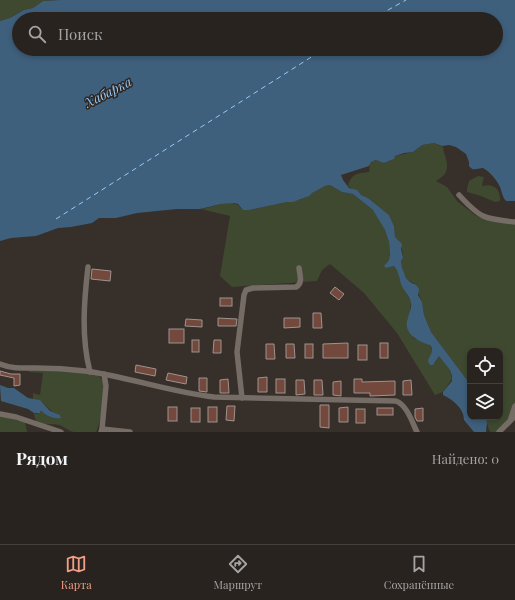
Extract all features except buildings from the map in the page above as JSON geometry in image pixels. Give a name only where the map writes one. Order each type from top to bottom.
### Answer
[{"type":"street","points":[[459,195],[480,215],[494,220],[515,222]]},
{"type":"street","points":[[88,266],[83,307],[87,359],[90,372]]},
{"type":"street","points":[[242,398],[237,352],[244,295],[246,290],[253,288],[296,287],[299,285],[301,280],[299,268]]},
{"type":"street","points":[[0,364],[14,368],[58,369],[104,374],[156,385],[170,390],[214,397],[396,401],[405,409],[417,432]]},
{"type":"street","points":[[104,374],[106,386],[102,430],[130,432]]},
{"type":"street","points":[[510,420],[515,406]]},
{"type":"street","points":[[0,414],[16,417],[61,432]]},
{"type":"street","points":[[499,432],[515,416]]},
{"type":"green space","points":[[0,0],[61,0],[43,1],[33,8],[20,12],[12,12],[12,17],[0,21]]},
{"type":"green space","points":[[434,143],[443,147],[447,168],[444,175],[436,181],[447,187],[457,201],[475,215],[490,221],[515,224],[515,405],[509,421],[497,432],[491,432],[489,430],[486,420],[503,420],[503,348],[467,348],[467,380],[431,332],[424,315],[422,302],[414,283],[404,275],[401,266],[403,255],[402,251],[400,244],[395,237],[394,226],[389,215],[368,198],[348,186],[349,182],[355,175],[369,172],[370,163],[373,161],[378,160],[384,163],[392,160],[395,156],[413,152],[422,145]]},
{"type":"green space","points":[[478,176],[484,177],[483,186],[487,185],[496,188],[500,201],[495,202],[467,192],[469,181]]},
{"type":"green space","points":[[330,185],[342,192],[353,194],[373,210],[385,230],[389,242],[390,258],[386,264],[386,268],[394,266],[398,271],[401,283],[411,302],[410,312],[413,338],[430,345],[433,352],[429,358],[435,363],[439,355],[450,370],[452,379],[443,392],[435,395],[397,333],[364,293],[330,264],[322,270],[317,281],[232,287],[220,276],[230,216],[201,209],[232,203],[237,204],[243,210],[249,210],[298,200],[316,190]]},
{"type":"green space","points":[[28,370],[56,370],[96,374],[99,376],[103,381],[103,391],[101,415],[96,432],[74,432],[61,426],[44,424],[37,421],[34,413],[37,414],[40,411],[43,411],[46,415],[61,418],[60,415],[52,412],[41,401],[33,399],[33,393],[40,395],[43,373],[29,372]]},
{"type":"green space","points":[[0,416],[25,422],[27,432],[0,432]]},
{"type":"water","name":"Хабарка","points":[[61,0],[515,0],[515,201],[506,201],[499,184],[490,173],[483,168],[471,168],[469,166],[466,154],[456,147],[449,145],[442,146],[434,143],[422,145],[413,152],[395,156],[394,159],[384,163],[376,160],[371,162],[369,166],[341,175],[349,188],[357,190],[361,195],[368,198],[389,215],[394,226],[395,237],[402,244],[402,268],[406,278],[419,289],[418,295],[422,302],[424,315],[431,332],[467,380],[467,420],[486,420],[486,432],[474,432],[464,420],[464,416],[460,408],[443,395],[443,392],[452,381],[450,370],[439,356],[433,365],[430,365],[428,361],[432,349],[430,345],[416,339],[409,332],[407,323],[411,307],[410,300],[402,286],[398,272],[394,266],[386,268],[384,266],[389,260],[390,255],[389,242],[385,230],[373,210],[353,194],[342,192],[330,185],[325,186],[309,196],[293,202],[249,210],[243,210],[238,204],[234,203],[221,204],[200,209],[177,209],[137,213],[116,218],[99,218],[92,223],[58,228],[36,236],[11,238],[0,241],[0,21],[12,17],[12,56],[503,56],[503,12],[20,12],[33,8],[43,1]]},
{"type":"water","points":[[0,385],[8,388],[14,388],[28,398],[40,400],[50,411],[60,415],[61,418],[50,417],[42,411],[40,411],[40,413],[34,413],[28,409],[1,401]]},
{"type":"ferry route","points":[[385,12],[406,0]]},
{"type":"ferry route","points":[[56,219],[313,56]]}]
